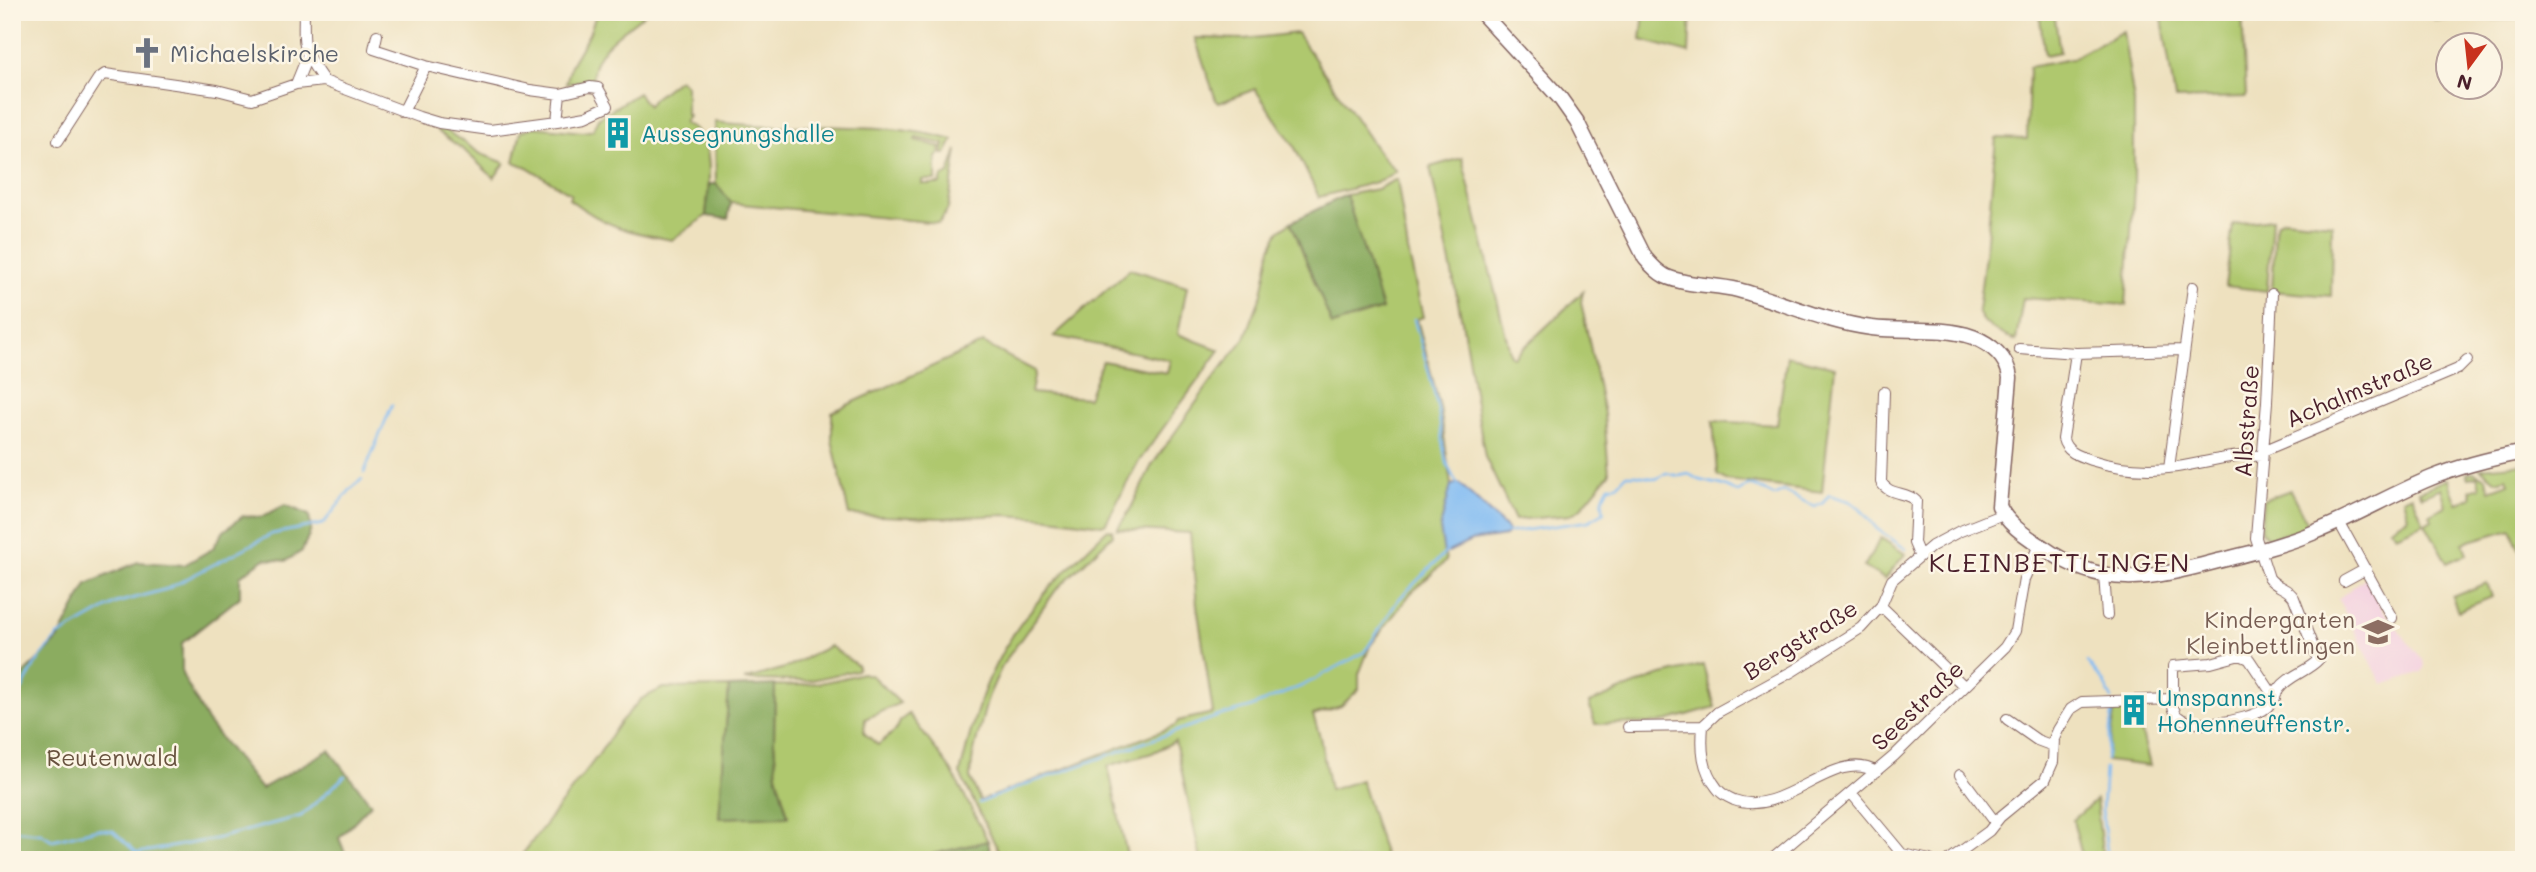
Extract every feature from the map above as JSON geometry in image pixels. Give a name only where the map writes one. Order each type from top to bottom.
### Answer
[{"type":"street","points":[[304,12],[303,39],[307,57],[324,81]]},
{"type":"street","points":[[1481,12],[1560,98],[1577,122],[1639,247],[1656,270],[1667,277],[1739,290],[1815,316],[1850,324],[1962,334],[1979,340],[1996,351],[2009,370],[1999,496],[2003,514],[2039,545],[2066,562],[2104,575],[2126,578],[2153,577],[2260,551],[2339,522],[2433,477],[2472,464],[2524,452]]},
{"type":"street","points":[[58,141],[98,79],[105,74],[217,90],[252,99],[296,84],[324,81],[439,123],[490,130],[586,116],[608,106],[598,88],[559,94],[426,66],[374,49],[377,35]]},
{"type":"street","points":[[296,84],[307,57]]},
{"type":"street","points":[[403,111],[426,66]]},
{"type":"street","points":[[557,121],[559,94]]},
{"type":"street","points":[[2169,468],[2193,287]]},
{"type":"street","name":"Albstraße","points":[[2272,294],[2270,361],[2256,538],[2272,583],[2292,593],[2318,656],[2316,663],[2280,687],[2275,698]]},
{"type":"street","points":[[2019,349],[2076,353],[2183,350]]},
{"type":"street","points":[[2076,353],[2063,439],[2068,449],[2094,461],[2124,468],[2169,468],[2227,456],[2263,454]]},
{"type":"street","name":"Achalmstraße","points":[[2263,454],[2458,369],[2467,360]]},
{"type":"street","points":[[1884,392],[1881,482],[1889,491],[1908,496],[1916,502],[1914,543],[1919,555]]},
{"type":"street","name":"Bergstraße","points":[[1703,726],[1718,712],[1846,639],[1874,616],[1892,580],[1919,555],[1943,539],[2003,514]]},
{"type":"street","points":[[2339,522],[2392,618]]},
{"type":"street","name":"Seestraße","points":[[1771,860],[1864,784],[2011,640],[2017,624],[2024,579],[2039,545]]},
{"type":"street","points":[[2344,581],[2366,569]]},
{"type":"street","points":[[2104,575],[2107,615]]},
{"type":"street","points":[[1881,606],[1964,686]]},
{"type":"street","points":[[2236,655],[2249,659],[2275,698],[2269,706],[2252,715],[2198,723],[2181,720],[2176,715],[2173,699],[2173,666],[2211,663],[2236,655]]},
{"type":"street","points":[[1949,860],[1986,834],[1995,822],[2045,780],[2053,761],[2053,746],[2058,730],[2071,709],[2082,702],[2173,699]]},
{"type":"street","points":[[2007,719],[2037,740],[2053,746]]},
{"type":"street","points":[[1628,727],[1703,726],[1703,758],[1708,776],[1720,792],[1741,803],[1758,804],[1771,801],[1834,771],[1871,768],[1876,772]]},
{"type":"street","points":[[1852,768],[1864,784]]},
{"type":"street","points":[[1959,775],[1995,822]]},
{"type":"street","points":[[1852,794],[1902,854],[1930,860]]},
{"type":"shaded area","name":"Kindergarten Kleinbettlingen","points":[[2366,577],[2382,609],[2423,660],[2425,665],[2422,672],[2383,685],[2338,599]]},
{"type":"green space","points":[[597,12],[647,12],[619,34],[603,51],[593,71],[593,83],[590,79],[566,84],[571,65],[589,34]]},
{"type":"green space","points":[[1644,12],[1691,12],[1689,53],[1641,40]]},
{"type":"green space","points":[[2039,12],[2054,12],[2060,52],[2045,55]]},
{"type":"green space","points":[[2161,12],[2242,12],[2246,97],[2175,99]]},
{"type":"green space","points":[[2436,12],[2524,12],[2524,19],[2435,20]]},
{"type":"green space","points":[[2123,31],[2134,102],[2134,188],[2126,305],[2023,298],[2016,341],[1988,326],[1978,311],[1996,138],[2027,139],[2029,67],[2071,59]]},
{"type":"green space","points":[[1297,33],[1380,154],[1396,171],[1380,181],[1319,197],[1294,146],[1255,89],[1219,103],[1216,100],[1195,38],[1244,39]]},
{"type":"green space","points":[[679,79],[686,86],[688,115],[684,123],[695,129],[702,139],[707,151],[709,178],[706,216],[672,240],[630,231],[606,222],[569,199],[571,194],[514,162],[521,131],[535,127],[583,132],[593,130],[598,118],[638,93],[648,106]]},
{"type":"green space","points":[[715,122],[894,129],[953,140],[946,154],[942,154],[944,144],[916,138],[915,140],[941,147],[936,157],[936,180],[922,180],[922,184],[940,184],[942,177],[949,173],[957,150],[948,209],[939,223],[731,203],[716,184]]},
{"type":"green space","points":[[438,125],[481,154],[505,163],[494,178],[464,150],[437,131]]},
{"type":"green space","points":[[1462,158],[1511,356],[1514,357],[1583,292],[1581,302],[1604,414],[1609,474],[1580,509],[1570,515],[1515,520],[1485,457],[1462,321],[1430,167]]},
{"type":"green space","points":[[1397,179],[1408,251],[1423,317],[1417,319],[1440,408],[1451,485],[1440,528],[1446,561],[1411,593],[1370,646],[1359,674],[1359,689],[1341,706],[1313,715],[1330,790],[1361,780],[1386,860],[1201,860],[1175,741],[1152,753],[1108,766],[1128,860],[1003,860],[960,774],[974,719],[995,666],[1017,628],[1061,576],[1108,529],[1112,530],[1113,535],[1056,590],[1003,664],[988,697],[973,755],[970,777],[980,801],[1175,726],[1178,721],[1213,713],[1197,605],[1190,533],[1117,529],[1130,510],[1152,465],[1245,338],[1262,293],[1271,248],[1279,231],[1291,222],[1332,325],[1382,309],[1346,195],[1377,189]]},
{"type":"green space","points":[[709,184],[716,184],[731,203],[728,219],[706,216]]},
{"type":"green space","points":[[1346,195],[1382,309],[1332,325],[1291,222]]},
{"type":"green space","points":[[2272,219],[2267,291],[2225,286],[2233,224]]},
{"type":"green space","points":[[2284,219],[2332,224],[2331,296],[2272,291],[2275,230],[2277,222]]},
{"type":"green space","points":[[1130,269],[1187,286],[1178,334],[1220,350],[1137,464],[1106,523],[1102,525],[1004,515],[941,518],[849,515],[832,440],[832,412],[983,343],[1035,371],[1031,393],[1088,398],[1102,361],[1167,373],[1170,360],[1054,336]]},
{"type":"green space","points":[[1787,356],[1835,367],[1822,492],[1726,480],[1717,475],[1713,421],[1777,425]]},
{"type":"green space","points":[[2524,464],[2524,562],[2511,529],[2463,543],[2467,554],[2447,563],[2425,523],[2432,519],[2430,514],[2446,506],[2441,488],[2422,496],[2419,491],[2448,479],[2457,504],[2472,497],[2470,490],[2480,487],[2477,476],[2469,478],[2467,473],[2474,472],[2486,478],[2490,490],[2509,483],[2507,478],[2496,481],[2480,468]]},
{"type":"green space","points":[[2290,490],[2310,528],[2268,538],[2261,531],[2263,500]]},
{"type":"green space","points":[[2412,495],[2424,523],[2396,535],[2390,528],[2408,517],[2403,499]]},
{"type":"green space","name":"Reutenwald","points":[[285,505],[309,515],[311,530],[302,551],[286,561],[265,559],[240,576],[240,597],[182,643],[182,674],[207,721],[261,789],[329,750],[371,804],[339,838],[347,858],[356,860],[12,860],[12,685],[58,640],[87,584],[138,562],[184,565],[212,549],[224,531],[243,516],[261,517]]},
{"type":"green space","points":[[1881,538],[1905,554],[1885,579],[1864,567]]},
{"type":"green space","points":[[2487,583],[2492,597],[2458,611],[2452,597]]},
{"type":"green space","points":[[830,646],[858,666],[857,670],[807,681],[744,680],[788,667]]},
{"type":"green space","points":[[1703,665],[1715,707],[1659,723],[1595,724],[1589,703],[1658,676]]},
{"type":"green space","points":[[862,673],[872,676],[900,703],[865,719],[864,733],[878,745],[896,730],[901,720],[909,714],[951,770],[988,841],[908,860],[518,860],[599,754],[620,722],[641,699],[663,688],[729,687],[719,818],[788,815],[777,777],[774,741],[775,685],[819,683]]},
{"type":"green space","points":[[775,685],[774,741],[777,777],[788,816],[719,818],[729,687]]},
{"type":"green space","points":[[2115,708],[2133,709],[2134,713],[2137,712],[2150,766],[2106,761]]},
{"type":"green space","points":[[2096,800],[2103,860],[2083,860],[2073,820]]},
{"type":"green space","points":[[988,841],[990,852],[961,860],[908,860]]},
{"type":"water","points":[[1459,483],[1508,533],[1505,536],[1471,541],[1444,554],[1440,528],[1451,485]]},
{"type":"waterway","points":[[1414,319],[1435,394],[1445,456],[1458,484]]},
{"type":"waterway","points":[[364,473],[392,405]]},
{"type":"waterway","points":[[1506,533],[1589,521],[1604,512],[1603,499],[1609,486],[1617,485],[1626,475],[1656,479],[1666,473],[1679,476],[1689,474],[1739,492],[1748,485],[1774,496],[1784,491],[1815,507],[1823,503],[1829,495],[1849,501],[1860,508],[1877,529],[1906,549]]},
{"type":"waterway","points":[[12,708],[36,663],[58,636],[116,603],[167,589],[272,534],[323,524],[362,479]]},
{"type":"waterway","points":[[979,803],[1219,716],[1249,708],[1304,685],[1363,653],[1398,600],[1447,551]]},
{"type":"waterway","points":[[2087,662],[2102,680],[2112,699]]},
{"type":"waterway","points":[[2106,760],[2113,707]]},
{"type":"waterway","points":[[2105,768],[2102,810],[2108,860]]},
{"type":"waterway","points":[[12,830],[41,833],[52,840],[98,829],[113,831],[137,853],[215,839],[301,816],[345,776]]},
{"type":"place","name":"Michaelskirche","points":[[147,53]]},
{"type":"place","name":"Aussegnungshalle","points":[[618,133]]},
{"type":"place","name":"Kindergarten Kleinbettlingen","points":[[2378,632]]},
{"type":"place","name":"Umspannst. Hohenneuffenstr.","points":[[2134,710]]},
{"type":"district","name":"KLEINBETTLINGEN","points":[[2060,562]]}]
